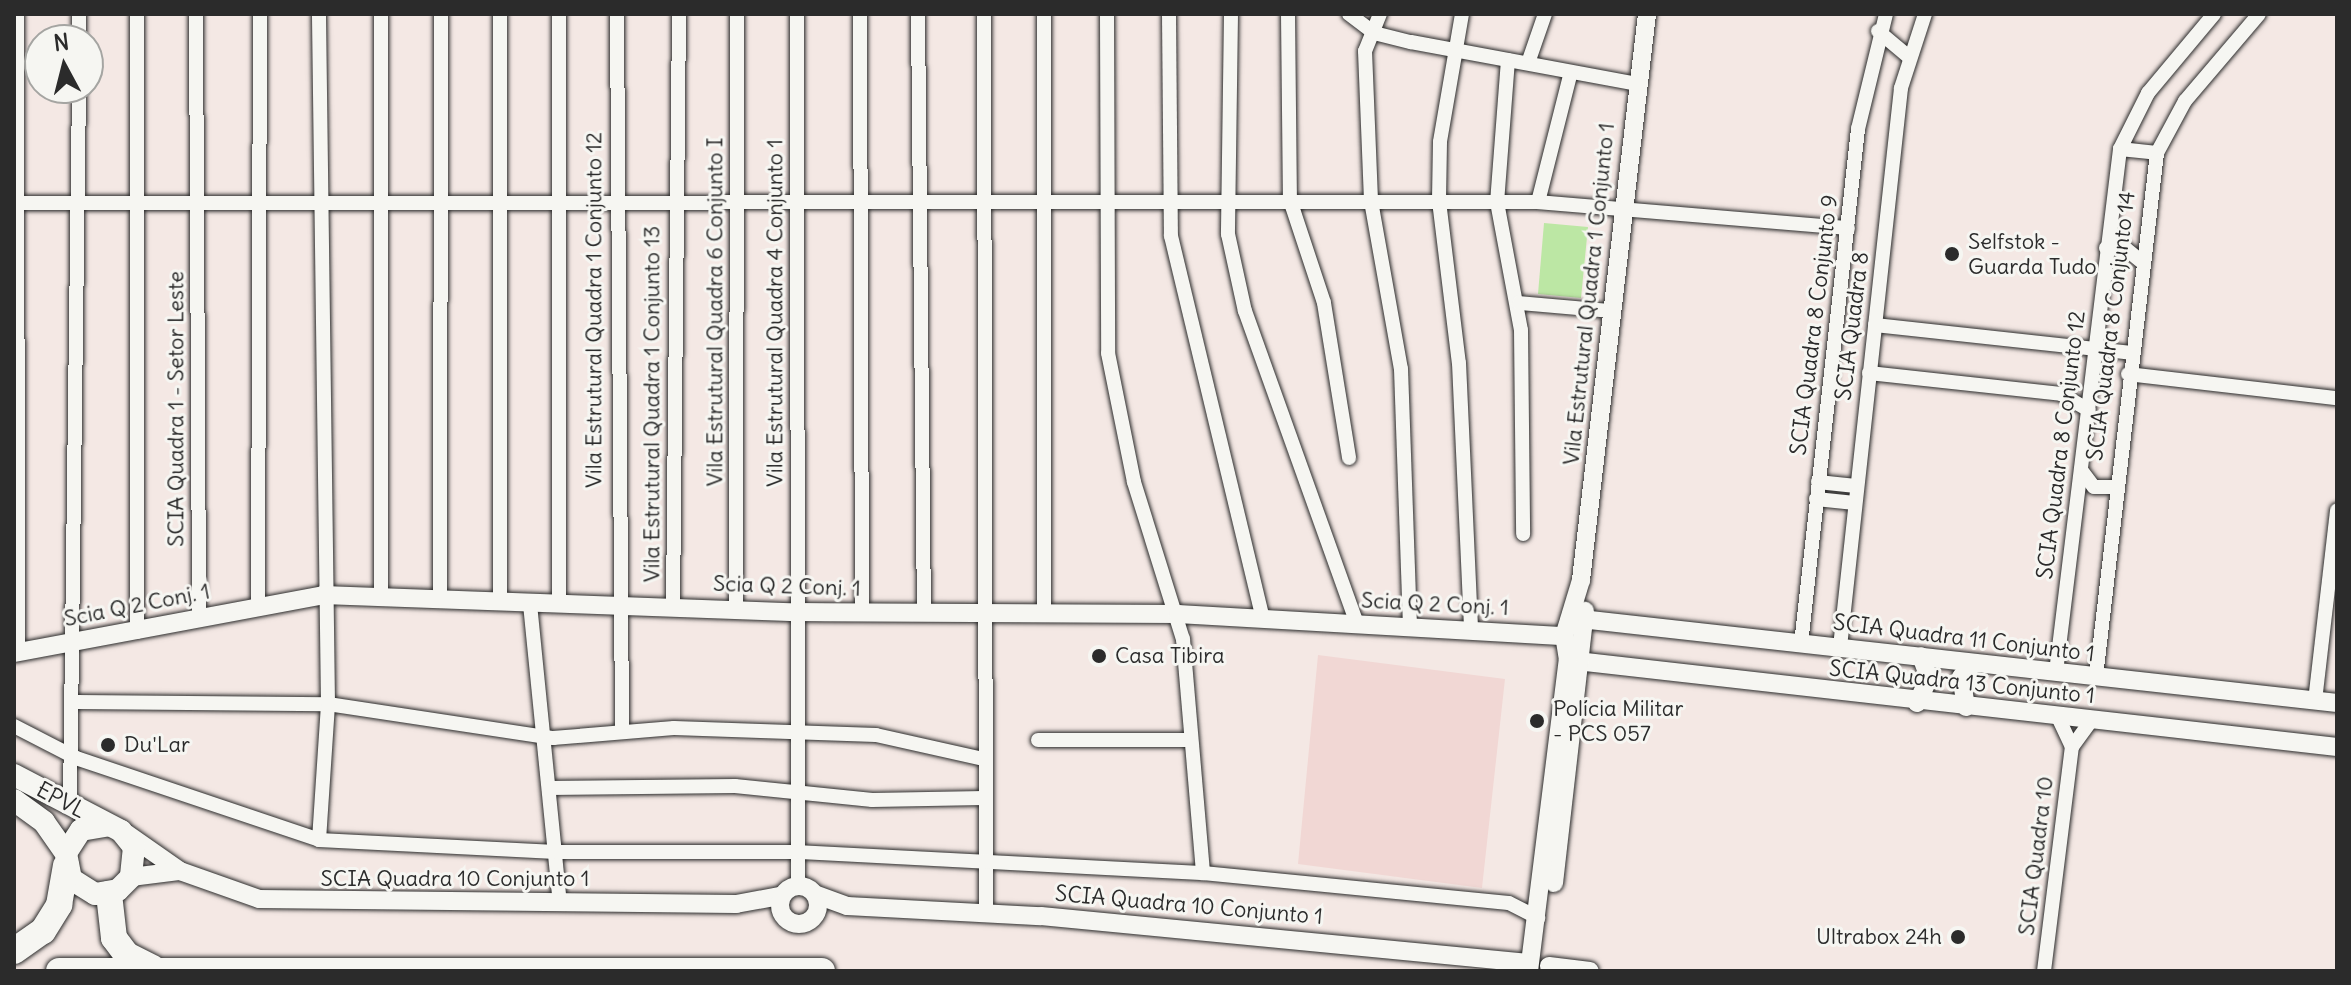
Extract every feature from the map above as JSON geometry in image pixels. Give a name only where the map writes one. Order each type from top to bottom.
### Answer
[{"type":"highway","points":[[14,951],[43,931],[59,905],[66,860]]},
{"type":"highway","points":[[109,894],[114,938],[127,955],[153,968]]},
{"type":"highway","points":[[59,971],[153,968],[822,971]]},
{"type":"main road","name":"EPVL","points":[[14,775],[115,828]]},
{"type":"main road","name":"EPVL","points":[[14,800],[44,822],[66,860]]},
{"type":"main road","points":[[115,828],[134,847],[131,877],[109,894],[82,889],[66,860],[81,830],[115,828]]},
{"type":"street","points":[[16,653],[17,14]]},
{"type":"street","points":[[137,14],[137,632]]},
{"type":"street","name":"SCIA Quadra 1 - Setor Leste","points":[[196,14],[199,617]]},
{"type":"street","points":[[258,605],[260,14]]},
{"type":"street","points":[[319,14],[323,595],[328,704],[319,840]]},
{"type":"street","points":[[381,14],[381,595]]},
{"type":"street","points":[[440,599],[441,14]]},
{"type":"street","points":[[500,14],[500,603]]},
{"type":"street","points":[[559,14],[559,604]]},
{"type":"street","name":"Vila Estrutural Quadra 1 Conjunto 12","points":[[617,14],[615,201],[622,732]]},
{"type":"street","name":"Vila Estrutural Quadra 1 Conjunto 13","points":[[673,606],[679,14]]},
{"type":"street","name":"Vila Estrutural Quadra 6 Conjunto I","points":[[736,609],[737,14]]},
{"type":"street","name":"Vila Estrutural Quadra 4 Conjunto 1","points":[[797,14],[798,886]]},
{"type":"street","points":[[860,14],[857,204],[862,613]]},
{"type":"street","points":[[918,14],[924,613]]},
{"type":"street","points":[[984,14],[981,202],[986,913]]},
{"type":"street","points":[[1044,14],[1044,614]]},
{"type":"street","points":[[1107,14],[1104,204],[1116,407],[1178,614],[1203,873]]},
{"type":"street","points":[[1169,14],[1167,203],[1207,405],[1263,619]]},
{"type":"street","points":[[1231,14],[1226,202],[1245,311],[1357,624]]},
{"type":"street","points":[[1288,14],[1290,200],[1324,303],[1349,458]]},
{"type":"street","points":[[1349,14],[1374,33],[1456,52],[1638,84]]},
{"type":"street","points":[[1380,14],[1365,51],[1371,201],[1401,369],[1410,626]]},
{"type":"street","points":[[1462,14],[1439,201],[1459,363],[1471,631]]},
{"type":"street","points":[[1528,63],[1545,14]]},
{"type":"street","name":"Vila Estrutural Quadra 1 Conjunto 1","points":[[1574,624],[1647,14]]},
{"type":"street","name":"SCIA Quadra 8 Conjunto 9","points":[[1801,644],[1865,82],[1878,31],[1886,14]]},
{"type":"street","name":"SCIA Quadra 8","points":[[1840,647],[1869,373],[1908,56],[1925,14]]},
{"type":"street","name":"SCIA Quadra 8 Conjunto 12","points":[[2056,672],[2120,149],[2148,93],[2214,14]]},
{"type":"street","name":"SCIA Quadra 8 Conjunto 14","points":[[2096,677],[2141,261],[2157,153],[2185,101],[2259,14]]},
{"type":"street","points":[[1878,31],[1908,56]]},
{"type":"street","points":[[1508,60],[1497,202],[1519,303],[1523,534]]},
{"type":"street","points":[[1538,202],[1571,72]]},
{"type":"street","points":[[70,804],[76,758],[77,702],[79,104]]},
{"type":"street","points":[[2120,149],[2157,153]]},
{"type":"street","points":[[15,203],[379,200],[796,204],[1104,204],[1290,200],[1538,202],[1622,206],[1848,228]]},
{"type":"street","points":[[2106,248],[2126,249],[2141,261]]},
{"type":"street","points":[[1519,303],[1611,311]]},
{"type":"street","points":[[1875,325],[2131,353]]},
{"type":"street","points":[[1869,373],[2061,394],[2089,410]]},
{"type":"street","points":[[2128,374],[2337,398]]},
{"type":"street","points":[[2081,470],[2094,487],[2115,487]]},
{"type":"street","points":[[1818,482],[1856,486]]},
{"type":"street","points":[[1816,499],[1855,503]]},
{"type":"street","points":[[2315,701],[2337,510]]},
{"type":"street","name":"Scia Q 2 Conj. 1","points":[[16,653],[323,595],[797,612],[1178,614],[1471,631],[1574,624]]},
{"type":"street","points":[[530,604],[540,734],[549,788],[560,902]]},
{"type":"street","points":[[1538,963],[1575,661],[1574,624]]},
{"type":"street","points":[[1538,963],[1538,918],[1575,661],[1574,624]]},
{"type":"street","name":"SCIA Quadra 11 Conjunto 1","points":[[1574,624],[1840,647],[2337,703]]},
{"type":"street","points":[[1917,703],[1929,678],[1921,656]]},
{"type":"street","name":"SCIA Quadra 13 Conjunto 1","points":[[1575,661],[1917,703],[2337,747]]},
{"type":"street","points":[[1966,707],[1961,677],[1974,663]]},
{"type":"street","points":[[77,702],[328,704],[540,734],[876,735],[983,759]]},
{"type":"street","points":[[2058,717],[2072,747]]},
{"type":"street","name":"SCIA Quadra 10","points":[[2044,971],[2072,747],[2091,721]]},
{"type":"street","points":[[14,726],[76,758],[319,840],[556,852],[798,852],[1203,873],[1509,903],[1538,918]]},
{"type":"street","points":[[1038,740],[1189,740]]},
{"type":"street","points":[[549,788],[799,790],[872,800],[984,798]]},
{"type":"street","name":"SCIA Quadra 10 Conjunto 1","points":[[115,828],[180,871],[225,891],[319,904],[736,904],[780,896]]},
{"type":"street","points":[[131,877],[180,871]]},
{"type":"street","points":[[798,886],[817,895],[817,915],[797,924],[784,918],[780,896],[798,886]]},
{"type":"street","points":[[1509,903],[1542,889]]},
{"type":"street","name":"SCIA Quadra 10 Conjunto 1","points":[[817,895],[847,906],[986,913],[1538,963],[1590,971]]},
{"type":"street","name":"SCIA Quadra 10 Conjunto 1","points":[[736,904],[784,918]]},
{"type":"street","name":"SCIA Quadra 10 Conjunto 1","points":[[817,915],[847,906]]},
{"type":"shaded area","points":[[1318,655],[1505,679],[1482,888],[1298,864]]},
{"type":"green space","points":[[1544,223],[1588,227],[1581,298],[1538,294]]},
{"type":"place","name":"Selfstok - Guarda Tudo","points":[[1952,254]]},
{"type":"place","name":"Casa Tibira","points":[[1099,656]]},
{"type":"place","name":"Polícia Militar - PCS 057","points":[[1537,721]]},
{"type":"place","name":"Du'Lar","points":[[108,745]]},
{"type":"place","name":"Ultrabox 24h","points":[[1958,937]]}]
